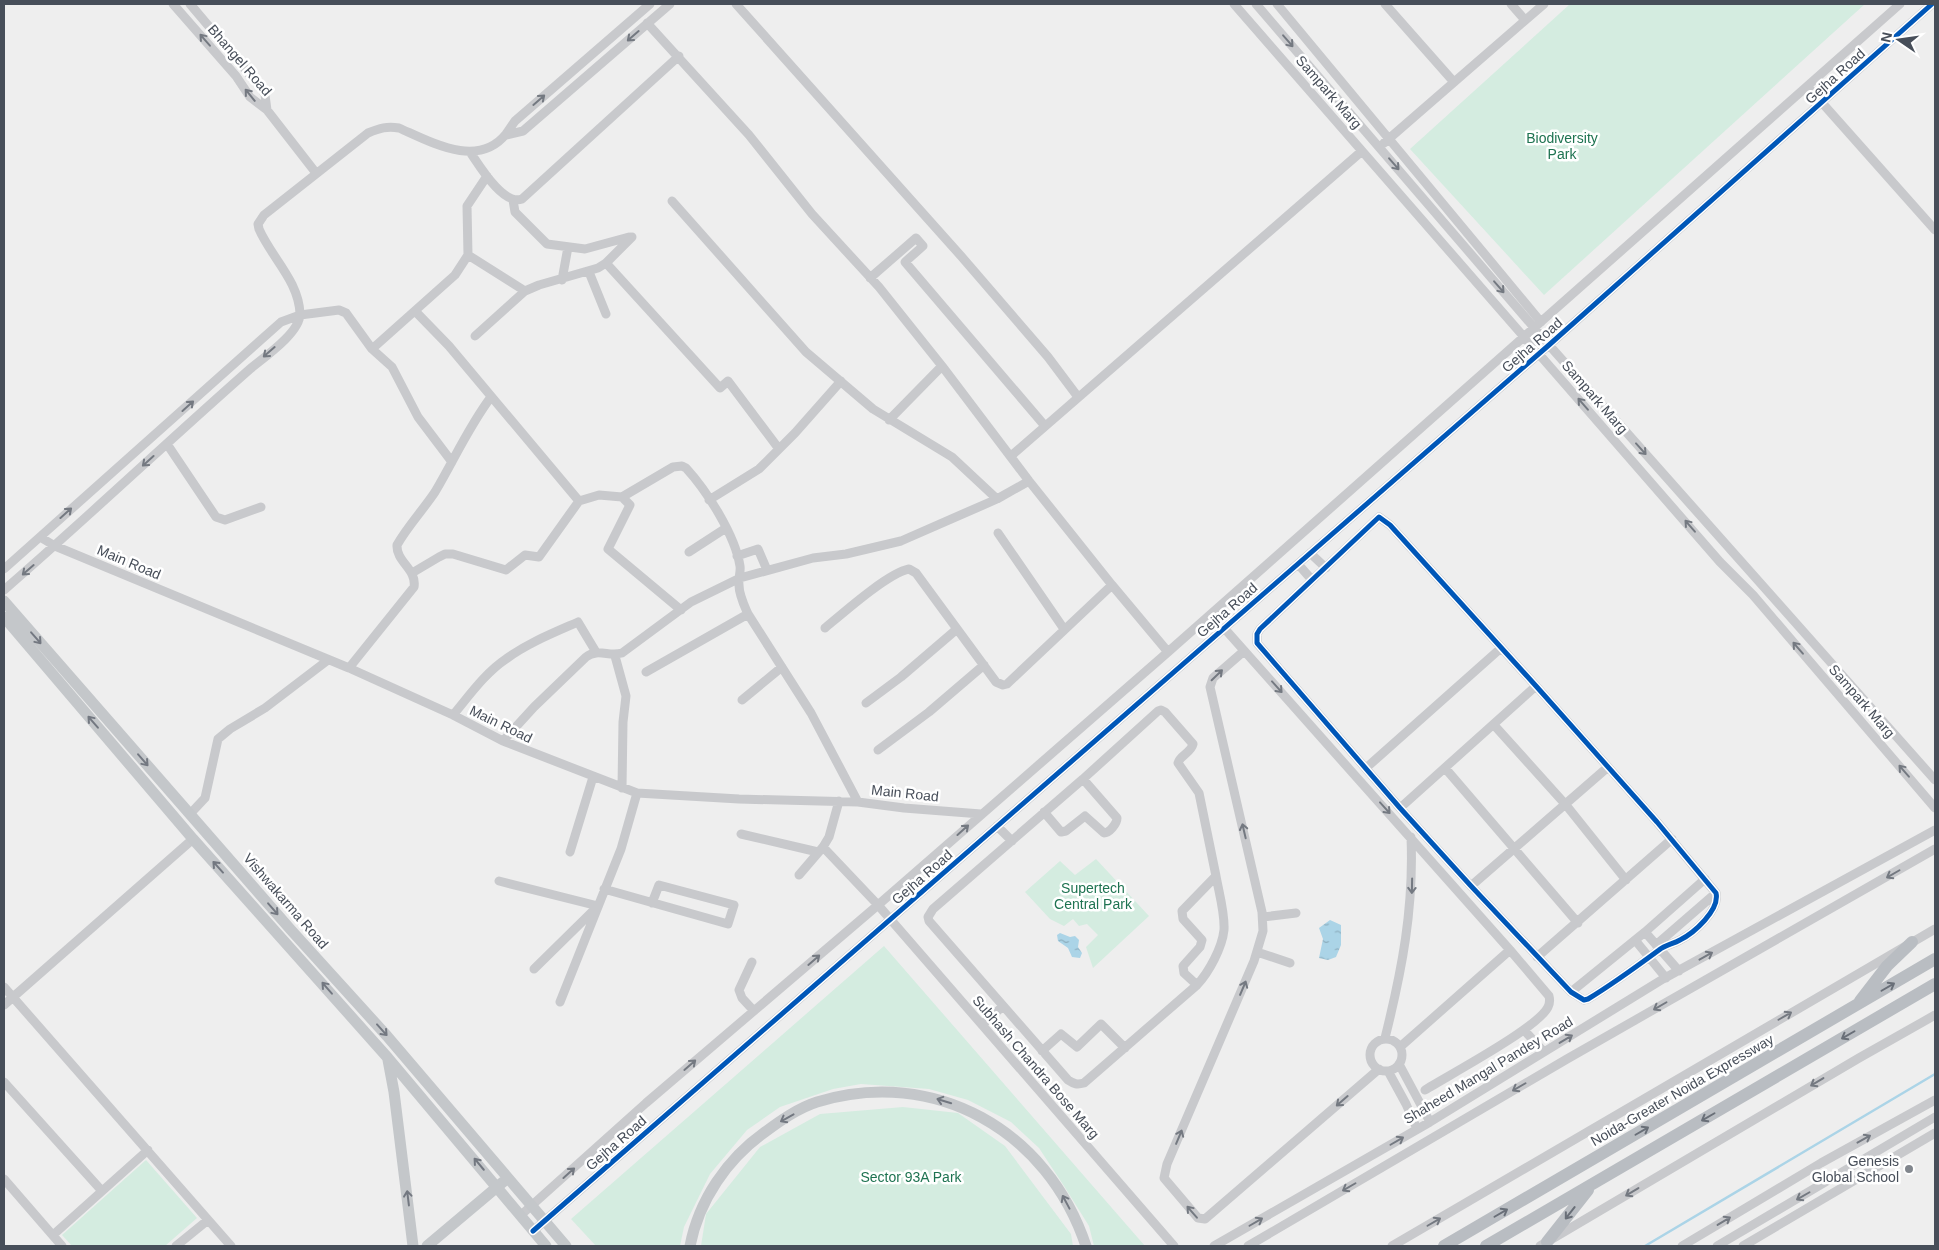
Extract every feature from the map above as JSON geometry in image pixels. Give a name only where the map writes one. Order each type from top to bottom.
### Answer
[{"type":"highway","points":[[1857,1005],[1887,966],[1912,942]]},
{"type":"highway","name":"Noida-Greater Noida Expressway","points":[[1444,1246],[1935,959]]},
{"type":"highway","points":[[1486,1246],[1935,984]]},
{"type":"highway","points":[[1543,1244],[1593,1184]]},
{"type":"main road","name":"Vishwakarma Road","points":[[4,601],[250,883],[387,1036],[566,1246]]},
{"type":"main road","name":"Vishwakarma Road","points":[[4,618],[193,839],[388,1058],[498,1186],[546,1246]]},
{"type":"main road","points":[[240,891],[250,883]]},
{"type":"main road","points":[[388,1058],[413,1246]]},
{"type":"main road","points":[[690,1246],[704,1202],[724,1171],[750,1143],[784,1119],[816,1103],[849,1095],[888,1092],[927,1096],[960,1106],[989,1121],[1023,1147],[1058,1187],[1078,1224],[1086,1246]]},
{"type":"main road","points":[[427,1246],[509,1178]]},
{"type":"street","name":"Bhangel Road","points":[[173,4],[236,76],[250,97],[267,110],[316,173]]},
{"type":"street","name":"Bhangel Road","points":[[190,4],[262,89],[265,95],[267,110]]},
{"type":"street","points":[[4,590],[290,334],[300,315],[292,286],[262,236],[258,224],[264,215],[368,134],[381,128],[399,128],[453,150],[470,152],[491,146],[506,135],[515,121],[650,4]]},
{"type":"street","points":[[653,4],[660,12]]},
{"type":"street","points":[[506,135],[523,132],[670,4]]},
{"type":"street","points":[[736,4],[968,263],[1048,357],[1078,397]]},
{"type":"street","name":"Sampark Marg","points":[[1234,4],[1726,568],[1753,595],[1935,808]]},
{"type":"street","name":"Sampark Marg","points":[[1256,4],[1379,147],[1538,325],[1549,345],[1935,780]]},
{"type":"street","points":[[1277,4],[1538,325]]},
{"type":"street","points":[[1385,4],[1453,81]]},
{"type":"street","points":[[1511,4],[1526,20]]},
{"type":"street","points":[[1379,147],[1544,4]]},
{"type":"street","name":"Gejha Road","points":[[521,1215],[653,1097],[878,905],[1168,652],[1900,4]]},
{"type":"street","name":"Gejha Road","points":[[534,1231],[1539,354],[1932,4]]},
{"type":"street","points":[[647,23],[679,56],[748,135],[812,214],[870,278],[942,366],[1029,481],[1168,652]]},
{"type":"street","points":[[513,200],[522,199],[679,56]]},
{"type":"street","points":[[236,76],[245,69]]},
{"type":"street","points":[[1808,87],[1935,230]]},
{"type":"street","points":[[1011,456],[1362,151]]},
{"type":"street","points":[[470,152],[487,176],[513,200],[515,212],[547,244],[585,250],[632,237],[606,263],[589,272],[525,290],[475,336]]},
{"type":"street","points":[[372,349],[455,275],[468,255],[467,206],[487,176]]},
{"type":"street","points":[[672,201],[806,352],[888,420],[952,457],[997,499]]},
{"type":"street","points":[[870,278],[916,238],[923,246],[905,262],[1045,426]]},
{"type":"street","points":[[562,280],[568,247]]},
{"type":"street","points":[[468,255],[525,290]]},
{"type":"street","points":[[606,263],[720,388],[728,381],[779,449]]},
{"type":"street","points":[[589,272],[606,314]]},
{"type":"street","points":[[4,569],[281,322],[300,315],[343,311],[372,349],[392,367],[418,417],[452,462]]},
{"type":"street","points":[[414,311],[449,346],[579,501]]},
{"type":"street","points":[[888,420],[942,366]]},
{"type":"street","points":[[709,500],[759,469],[840,381]]},
{"type":"street","points":[[349,668],[411,592],[415,581],[412,573],[398,555],[398,545],[424,509],[476,417],[491,397]]},
{"type":"street","points":[[167,444],[216,517],[225,520],[261,507]]},
{"type":"street","points":[[412,573],[445,554],[453,554],[502,570],[510,569],[525,554],[540,557],[579,501],[599,495],[622,497],[673,467],[682,466],[686,468],[692,474],[726,528],[741,569],[739,586],[742,601],[748,614],[826,740],[858,802]]},
{"type":"street","points":[[503,741],[534,707],[586,657],[596,652],[615,656],[622,653],[691,602],[740,578],[767,570],[813,558],[846,554],[901,541],[997,499],[1029,481]]},
{"type":"street","points":[[622,497],[630,505],[608,549],[680,610]]},
{"type":"street","points":[[1658,947],[1683,939],[1702,923],[1716,902],[1716,893],[1672,839],[1536,686],[1381,518],[1260,629],[1257,634],[1257,643],[1400,808],[1537,958],[1571,992],[1584,1000],[1650,957],[1658,947],[1716,893]]},
{"type":"street","points":[[689,552],[726,528]]},
{"type":"street","points":[[998,533],[1064,630]]},
{"type":"street","name":"Main Road","points":[[40,537],[55,546],[349,668],[453,715],[503,741],[637,793],[858,802],[904,808],[981,814]]},
{"type":"street","points":[[737,556],[758,549],[767,570]]},
{"type":"street","points":[[1310,553],[1326,568]]},
{"type":"street","points":[[1298,564],[1312,580]]},
{"type":"street","points":[[825,628],[887,580],[909,569],[916,573],[999,685],[1007,684],[1112,585]]},
{"type":"street","points":[[646,672],[748,614]]},
{"type":"street","points":[[453,715],[470,694],[505,659],[533,642],[578,622],[596,652]]},
{"type":"street","points":[[866,703],[901,677],[957,628]]},
{"type":"street","points":[[1224,628],[1411,837],[1549,996],[1550,1000],[1547,1009],[1524,1030],[1425,1090]]},
{"type":"street","points":[[1366,768],[1501,648]]},
{"type":"street","points":[[1244,650],[1213,678],[1210,687],[1263,917],[1263,931],[1257,952],[1164,1173],[1167,1182],[1198,1218],[1205,1220],[1383,1070],[1399,1064]]},
{"type":"street","points":[[615,656],[626,696],[623,722],[622,788]]},
{"type":"street","points":[[190,814],[205,798],[218,739],[230,729],[265,708],[328,660]]},
{"type":"street","points":[[878,750],[929,712],[984,665]]},
{"type":"street","points":[[742,700],[782,667]]},
{"type":"street","points":[[1400,808],[1536,686]]},
{"type":"street","points":[[1158,710],[1165,712],[1193,744],[1192,749],[1179,759],[1178,763],[1199,793],[1216,876],[1224,930],[1218,949],[1197,985],[1125,1048],[1079,1085],[1068,1080],[1002,1007],[929,921],[928,917],[932,909],[1044,812],[1158,710]]},
{"type":"street","points":[[1494,725],[1566,805],[1626,880]]},
{"type":"street","points":[[1471,886],[1608,767]]},
{"type":"street","points":[[1446,768],[1578,923]]},
{"type":"street","points":[[570,852],[593,777]]},
{"type":"street","points":[[1044,812],[1061,832],[1066,831],[1085,816],[1104,833],[1108,832],[1117,822],[1117,818],[1083,779]]},
{"type":"street","points":[[560,1002],[621,849],[637,793]]},
{"type":"street","points":[[799,875],[821,849],[832,828],[839,801]]},
{"type":"street","points":[[997,826],[1012,841]]},
{"type":"street","name":"Shaheed Mangal Pandey Road","points":[[1214,1246],[1430,1122],[1666,978],[1935,830]]},
{"type":"street","points":[[741,834],[821,849]]},
{"type":"street","points":[[1385,1038],[1397,992],[1407,935],[1412,894],[1411,837]]},
{"type":"street","points":[[4,1005],[193,839]]},
{"type":"street","points":[[1537,958],[1672,839]]},
{"type":"street","name":"Subhash Chandra Bose Marg","points":[[821,849],[878,905],[1174,1246]]},
{"type":"street","points":[[1248,1246],[1567,1059],[1935,849]]},
{"type":"street","points":[[1197,985],[1184,973],[1183,966],[1200,947],[1202,940],[1183,919],[1182,911],[1216,876]]},
{"type":"street","points":[[1571,992],[1645,932],[1705,879]]},
{"type":"street","points":[[499,881],[598,906]]},
{"type":"street","points":[[604,889],[652,903],[728,924],[734,906],[659,885],[652,903]]},
{"type":"street","points":[[534,969],[598,906]]},
{"type":"street","points":[[1263,917],[1296,913]]},
{"type":"street","points":[[1392,1246],[1935,928]]},
{"type":"street","points":[[1645,932],[1679,971]]},
{"type":"street","points":[[1635,940],[1666,978]]},
{"type":"street","points":[[1400,1046],[1510,950]]},
{"type":"street","points":[[1257,952],[1290,963]]},
{"type":"street","points":[[752,962],[739,990],[742,998],[754,1011]]},
{"type":"street","points":[[4,987],[231,1246]]},
{"type":"street","points":[[982,1025],[1002,1007]]},
{"type":"street","points":[[1543,1244],[1935,1015]]},
{"type":"street","points":[[1042,1051],[1061,1034],[1077,1047],[1101,1024],[1125,1048]]},
{"type":"street","points":[[1524,1030],[1544,1052]]},
{"type":"street","points":[[1417,1129],[1403,1098],[1383,1070],[1372,1063],[1370,1054],[1373,1045],[1385,1038],[1394,1040],[1400,1046],[1402,1055],[1399,1064],[1430,1122]]},
{"type":"street","points":[[4,1082],[102,1191]]},
{"type":"street","points":[[1403,1098],[1414,1090]]},
{"type":"street","points":[[1682,1246],[1821,1163],[1935,1100]]},
{"type":"street","points":[[1717,1246],[1935,1118]]},
{"type":"street","points":[[1743,1246],[1935,1133]]},
{"type":"street","points":[[53,1235],[148,1150]]},
{"type":"street","points":[[4,1179],[62,1246]]},
{"type":"street","points":[[176,1246],[208,1220]]},
{"type":"green space","name":"Biodiversity Park","points":[[1570,4],[1865,4],[1544,295],[1410,149]]},
{"type":"green space","name":"Supertech Central Park","points":[[1096,859],[1149,916],[1093,968],[1086,947],[1098,935],[1087,924],[1079,926],[1073,919],[1064,926],[1050,919],[1025,892],[1060,861],[1075,875]]},
{"type":"green space","points":[[884,946],[1145,1246],[1094,1246],[1089,1226],[1039,1148],[1011,1122],[968,1100],[929,1089],[861,1084],[833,1089],[780,1107],[747,1130],[710,1174],[684,1227],[680,1246],[596,1246],[571,1219]]},
{"type":"green space","name":"Sector 93A Park","points":[[903,1107],[958,1113],[1005,1146],[1071,1234],[1073,1246],[701,1246],[706,1214],[760,1147],[820,1114]]},
{"type":"green space","points":[[146,1160],[197,1218],[165,1246],[72,1246],[62,1235]]},
{"type":"water","points":[[1330,920],[1341,925],[1341,945],[1336,957],[1328,960],[1319,958],[1323,939],[1319,928]]},
{"type":"water","points":[[1060,933],[1070,937],[1075,936],[1079,940],[1078,947],[1082,953],[1080,958],[1072,957],[1068,948],[1058,941],[1057,935]]},
{"type":"waterway","points":[[1645,1246],[1935,1074]]},
{"type":"cycle path","points":[[533,1231],[1549,345],[1932,4]]},
{"type":"cycle path","points":[[1379,517],[1390,525],[1536,686],[1657,822],[1716,893],[1714,907],[1699,927],[1680,940],[1661,948],[1588,999],[1584,1000],[1571,992],[1471,886],[1400,808],[1257,643],[1257,634],[1260,629],[1379,517]]},
{"type":"place","name":"Genesis Global School","points":[[1909,1169]]}]
